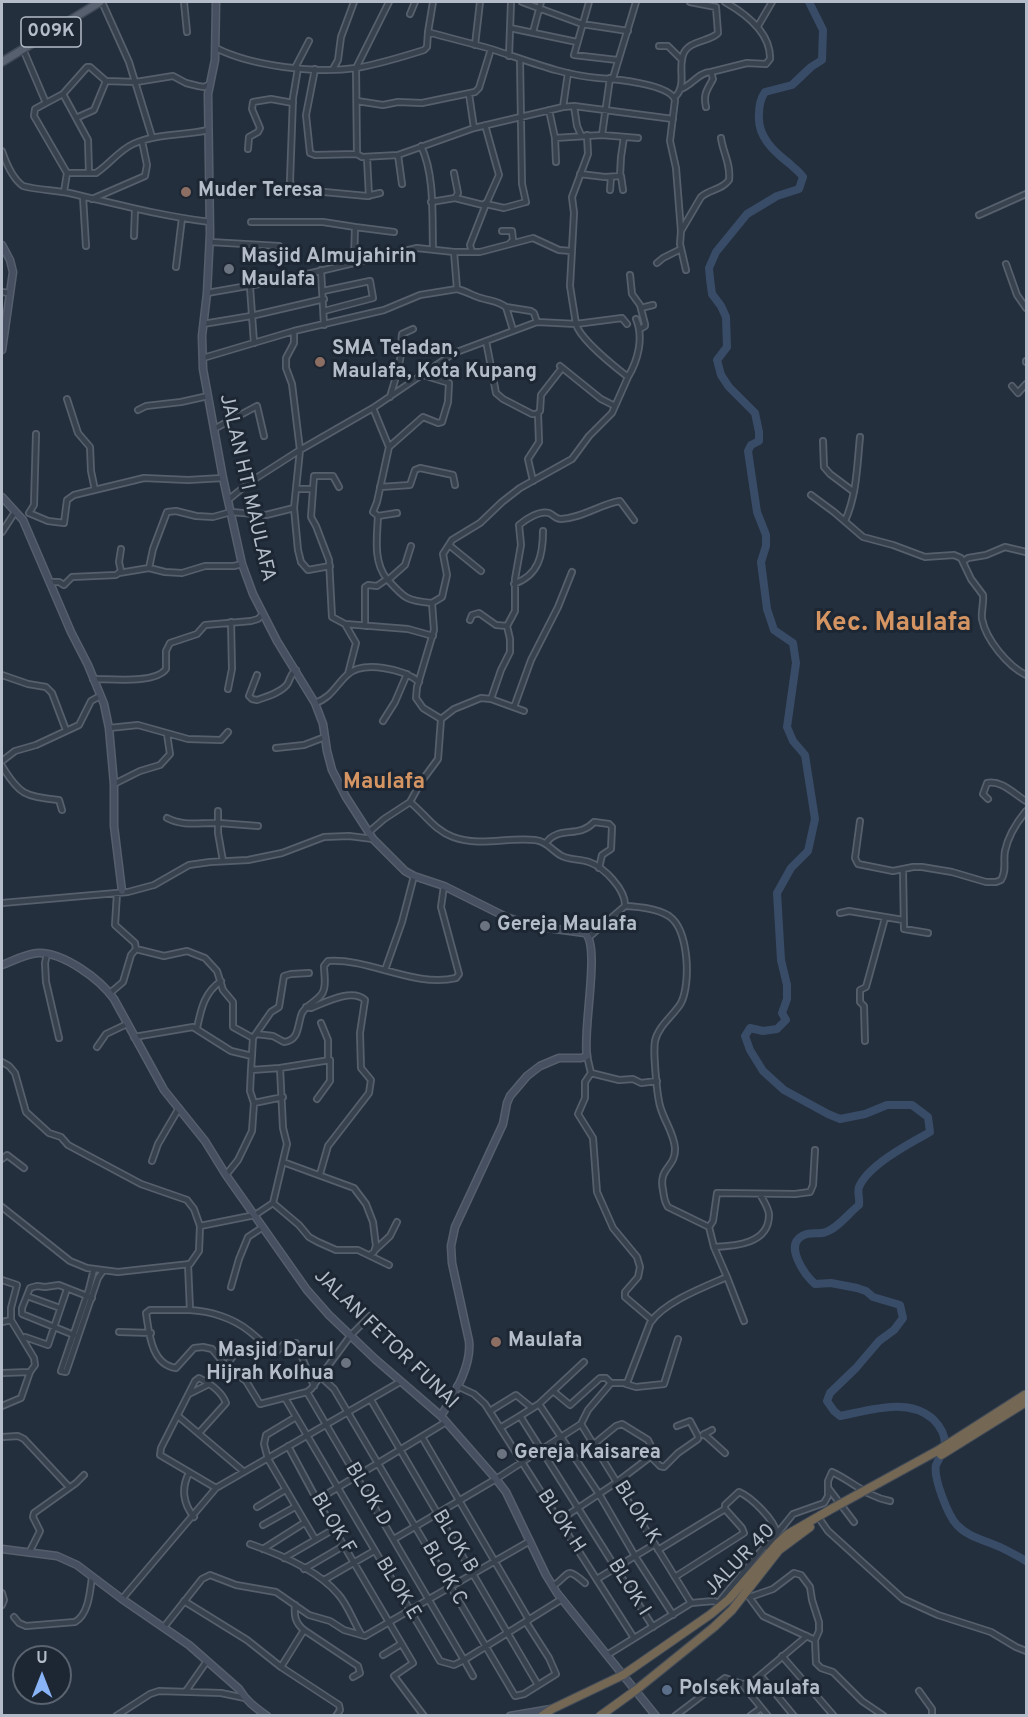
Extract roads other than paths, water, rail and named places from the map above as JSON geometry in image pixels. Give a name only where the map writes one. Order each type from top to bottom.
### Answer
[{"type":"highway","name":"JALUR 40","points":[[600,1716],[636,1690],[732,1610],[748,1594],[769,1548],[788,1534],[834,1511],[937,1451],[1026,1394]]},
{"type":"highway","points":[[834,1511],[945,1452],[1026,1402]]},
{"type":"highway","name":"JALUR 40","points":[[542,1716],[552,1708],[623,1675],[721,1604],[792,1539],[834,1511]]},
{"type":"main road","name":"009K","points":[[2,63],[101,2]]},
{"type":"street","points":[[101,2],[136,82],[152,137]]},
{"type":"street","points":[[184,2],[187,32]]},
{"type":"street","name":"JALAN HTI MAULAFA","points":[[216,2],[216,48],[210,84],[208,130],[210,242],[203,324],[203,358],[224,482],[242,564],[262,615],[315,703],[323,723],[328,758],[337,781],[371,836],[405,871],[444,886],[506,917],[540,928],[585,933],[589,937]]},
{"type":"street","points":[[333,69],[338,60],[341,37],[354,2]]},
{"type":"street","points":[[357,154],[356,68],[390,2]]},
{"type":"street","points":[[410,14],[415,2]]},
{"type":"street","points":[[216,48],[241,59],[296,68],[356,68],[426,49],[433,2]]},
{"type":"street","points":[[475,45],[480,2]]},
{"type":"street","points":[[509,56],[511,2]]},
{"type":"street","points":[[522,2],[540,4],[551,14],[582,24],[628,31]]},
{"type":"street","points":[[589,2],[574,55],[617,60]]},
{"type":"street","points":[[602,135],[612,78],[636,2]]},
{"type":"street","points":[[681,89],[682,60],[685,52],[692,46],[718,34],[715,4],[699,5],[690,2]]},
{"type":"street","points":[[686,270],[681,249],[676,168],[670,141],[675,97],[681,89],[705,72],[747,63],[766,64],[771,55],[758,26],[725,2]]},
{"type":"street","points":[[758,26],[772,2]]},
{"type":"street","points":[[533,32],[540,4]]},
{"type":"street","points":[[510,28],[577,42]]},
{"type":"street","points":[[428,32],[568,73],[596,78],[612,78],[656,87],[675,97]]},
{"type":"street","points":[[309,41],[296,68],[290,181],[292,189],[369,196],[380,193]]},
{"type":"street","points":[[659,46],[668,46],[682,60]]},
{"type":"street","points":[[24,49],[46,103]]},
{"type":"street","points":[[357,100],[383,105],[398,102],[422,103],[469,94],[479,88],[491,49]]},
{"type":"street","points":[[431,202],[455,198],[504,208],[526,202],[522,184],[520,60]]},
{"type":"street","points":[[64,192],[66,173],[34,116],[35,109],[63,94],[87,67],[106,81],[136,82],[173,76],[198,86],[204,87],[210,84]]},
{"type":"street","points":[[315,69],[306,115],[310,153],[315,155],[357,154],[367,158],[398,155],[474,128],[563,107],[574,106],[673,119]]},
{"type":"street","points":[[706,107],[704,98],[713,79],[711,72]]},
{"type":"street","points":[[563,107],[568,73]]},
{"type":"street","points":[[76,118],[94,110],[106,81]]},
{"type":"street","points":[[63,94],[88,140],[89,173]]},
{"type":"street","points":[[469,94],[474,128]]},
{"type":"street","points":[[248,148],[249,137],[258,132],[260,128],[252,110],[253,102],[271,99],[293,103]]},
{"type":"street","points":[[574,106],[577,126],[584,135],[588,154],[573,193],[570,286],[576,324],[580,334],[628,377]]},
{"type":"street","points":[[549,110],[555,138],[556,162]]},
{"type":"street","points":[[472,252],[470,245],[499,175],[485,125]]},
{"type":"street","points":[[66,173],[99,171],[120,152],[152,137],[208,130]]},
{"type":"street","points":[[555,138],[584,135],[638,138]]},
{"type":"street","points":[[623,190],[621,157],[624,137]]},
{"type":"street","points":[[681,231],[701,197],[722,187],[729,180],[728,159],[723,152],[721,138]]},
{"type":"street","points":[[92,199],[146,176],[147,165],[142,141]]},
{"type":"street","points":[[421,146],[429,172],[433,249]]},
{"type":"street","points":[[2,151],[12,172],[21,184],[135,210],[210,222]]},
{"type":"street","points":[[398,155],[402,184]]},
{"type":"street","points":[[367,158],[369,196]]},
{"type":"street","points":[[454,173],[458,193],[455,198]]},
{"type":"street","points":[[580,174],[621,176]]},
{"type":"street","points":[[610,190],[611,177]]},
{"type":"street","points":[[979,215],[1026,195]]},
{"type":"street","points":[[83,197],[86,246]]},
{"type":"street","points":[[134,236],[135,210]]},
{"type":"street","points":[[176,267],[182,218]]},
{"type":"street","points":[[251,222],[323,222],[394,232]]},
{"type":"street","points":[[354,262],[355,227]]},
{"type":"street","points":[[502,231],[512,231],[513,240],[509,244]]},
{"type":"street","points":[[207,292],[250,286],[417,248],[454,252],[489,251],[532,238],[559,249],[571,251]]},
{"type":"street","points":[[210,242],[279,246]]},
{"type":"street","points":[[2,245],[13,272],[5,292],[2,350]]},
{"type":"street","points":[[657,263],[681,249]]},
{"type":"street","points":[[454,252],[457,289]]},
{"type":"street","points":[[1006,264],[1017,295],[1026,308]]},
{"type":"street","points":[[321,270],[324,325]]},
{"type":"street","points":[[630,275],[632,294],[641,308],[645,326],[640,329]]},
{"type":"street","points":[[322,291],[370,281],[373,298],[324,311]]},
{"type":"street","points":[[250,286],[254,342]]},
{"type":"street","points":[[203,358],[294,331],[384,310],[425,293],[457,289],[495,301],[506,307],[531,311],[537,322]]},
{"type":"street","points":[[203,324],[251,316],[324,299]]},
{"type":"street","points":[[641,308],[653,305]]},
{"type":"street","points":[[506,307],[513,330]]},
{"type":"street","points":[[228,500],[239,489],[390,397],[454,353],[537,322],[576,324],[622,318],[627,324]]},
{"type":"street","points":[[378,516],[378,558],[380,568],[387,580],[405,598],[414,602],[432,603],[442,597],[447,575],[443,554],[449,545],[480,523],[501,502],[520,488],[572,459],[589,436],[608,419],[635,364],[640,329],[636,320]]},
{"type":"street","points":[[390,397],[398,371],[401,337],[402,334],[412,329]]},
{"type":"street","points":[[294,331],[294,343],[285,358],[292,384],[300,450],[294,508],[298,550],[303,565],[310,571],[330,566]]},
{"type":"street","points":[[486,341],[498,395],[516,407],[532,414],[538,413]]},
{"type":"street","points":[[533,481],[528,459],[539,442],[538,413],[541,395],[561,367],[601,399],[615,406]]},
{"type":"street","points":[[397,513],[378,516],[373,512],[389,447],[423,417],[438,423],[442,422],[448,402],[449,382],[423,375]]},
{"type":"street","points":[[1012,386],[1018,393],[1026,384]]},
{"type":"street","points":[[138,410],[146,406],[208,396]]},
{"type":"street","points":[[67,399],[78,434],[90,447],[95,490]]},
{"type":"street","points":[[214,429],[257,406],[264,436]]},
{"type":"street","points":[[372,408],[389,447]]},
{"type":"street","points":[[23,520],[34,505],[36,434]]},
{"type":"street","points":[[845,520],[852,506],[860,437]]},
{"type":"street","points":[[823,441],[824,467],[854,492]]},
{"type":"street","points":[[380,487],[410,484],[415,470],[420,468],[453,474],[455,485]]},
{"type":"street","points":[[339,487],[333,477],[314,477],[311,517],[320,535],[330,566],[333,619],[345,624],[408,629],[433,636]]},
{"type":"street","points":[[29,513],[48,521],[64,523],[67,500],[74,495],[144,478],[224,482],[239,489]]},
{"type":"street","points":[[297,489],[313,489]]},
{"type":"street","points":[[811,495],[867,539],[894,544],[925,557],[954,555],[964,561],[971,579],[983,595],[982,618],[989,636],[1011,664],[1026,675]]},
{"type":"street","points":[[2,498],[23,520],[93,679],[109,728],[119,892],[115,925],[135,943],[136,949],[131,955],[124,980],[110,993]]},
{"type":"street","points":[[491,699],[510,652],[507,626],[515,611],[514,584],[521,545],[518,527],[520,523],[546,513],[558,519],[568,518],[620,501],[634,520]]},
{"type":"street","points":[[149,568],[153,549],[167,512],[176,511],[213,517],[231,512],[266,515],[294,508]]},
{"type":"street","points":[[2,532],[15,512]]},
{"type":"street","points":[[514,584],[527,578],[540,559],[543,548],[543,531]]},
{"type":"street","points":[[449,545],[481,571]]},
{"type":"street","points":[[365,626],[365,587],[377,586],[405,565],[411,546]]},
{"type":"street","points":[[964,561],[1005,547],[1026,552]]},
{"type":"street","points":[[119,573],[121,549]]},
{"type":"street","points":[[50,582],[59,582],[64,585],[71,577],[111,576],[149,568],[182,573],[204,566],[242,564]]},
{"type":"street","points":[[514,707],[531,660],[558,607],[572,572]]},
{"type":"street","points":[[432,603],[433,636],[416,700],[423,708],[441,719]]},
{"type":"street","points":[[470,620],[472,615],[479,613],[496,625],[507,626]]},
{"type":"street","points":[[93,679],[158,677],[166,669],[167,648],[172,641],[196,634],[204,625],[258,619],[262,615]]},
{"type":"street","points":[[228,689],[232,669],[231,622]]},
{"type":"street","points":[[345,624],[356,643],[348,674]]},
{"type":"street","points":[[315,703],[332,693],[348,674],[358,669],[383,668],[406,674],[419,682]]},
{"type":"street","points":[[257,675],[249,696],[257,700],[283,687],[296,670]]},
{"type":"street","points":[[384,721],[395,702],[406,674]]},
{"type":"street","points":[[2,675],[28,684],[46,687],[52,693],[66,730]]},
{"type":"street","points":[[2,761],[15,751],[41,743],[79,725],[91,700],[100,696]]},
{"type":"street","points":[[2,903],[128,892],[154,885],[189,865],[248,860],[282,853],[330,836],[371,836],[384,819],[410,802],[438,759],[441,719],[454,709],[476,699],[491,699],[524,711]]},
{"type":"street","points":[[109,728],[138,725],[188,739],[219,740],[228,732]]},
{"type":"street","points":[[114,784],[140,771],[164,763],[170,754],[167,734]]},
{"type":"street","points":[[276,748],[304,745],[325,737]]},
{"type":"street","points":[[2,766],[21,791],[41,799],[59,800],[62,810]]},
{"type":"street","points":[[988,799],[983,794],[984,788],[987,783],[992,782],[1003,785],[1026,801]]},
{"type":"street","points":[[410,802],[435,826],[450,836],[483,843],[534,840],[546,843],[564,857],[590,862],[621,889],[625,898],[625,906]]},
{"type":"street","points":[[218,811],[223,861]]},
{"type":"street","points":[[860,821],[855,848],[856,862],[888,871],[922,867],[952,872],[986,882],[999,882],[1005,872],[1005,849],[1011,834],[1026,811]]},
{"type":"street","points":[[167,818],[191,824],[218,823],[258,826]]},
{"type":"street","points":[[546,843],[551,836],[557,833],[584,831],[594,822],[609,824],[612,827],[611,849],[602,855],[599,868]]},
{"type":"street","points":[[903,870],[905,931],[928,933]]},
{"type":"street","points":[[385,970],[402,922],[414,876]]},
{"type":"street","points":[[136,949],[164,956],[182,952],[193,953],[205,958],[217,971],[223,990],[233,1002],[232,1027],[255,1036],[273,1036],[284,1042],[289,1041],[296,1035],[306,1007],[320,997],[324,990],[324,966],[328,961],[385,970],[417,978],[449,980],[457,977],[459,974],[456,960],[441,907],[444,886]]},
{"type":"street","points":[[652,1320],[625,1297],[625,1292],[636,1281],[639,1274],[638,1257],[613,1228],[596,1190],[593,1137],[578,1114],[585,1098],[585,1082],[591,1073],[587,1056],[587,1011],[592,969],[589,937],[625,906],[650,909],[670,917],[685,947],[688,973],[686,989],[679,1006],[655,1039],[660,1106],[675,1148],[674,1159],[662,1174],[661,1185],[664,1202],[672,1210],[709,1227]]},
{"type":"street","points":[[840,913],[849,911],[903,920]]},
{"type":"street","points":[[865,1041],[864,1006],[860,1002],[860,990],[866,987],[885,918]]},
{"type":"street","points":[[47,954],[46,982],[59,1038]]},
{"type":"street","name":"JALAN FETOR FUNAI","points":[[2,965],[23,956],[47,954],[62,957],[110,993],[164,1090],[205,1141],[226,1175],[307,1290],[329,1315],[400,1382],[441,1416],[496,1479],[509,1499],[553,1586],[656,1716]]},
{"type":"street","points":[[226,1175],[236,1164],[252,1131],[254,1103],[250,1091],[255,1036],[271,1012],[279,1007],[284,976],[309,973]]},
{"type":"street","points":[[197,1028],[206,996],[221,981]]},
{"type":"street","points":[[306,1007],[311,1008],[350,995],[360,996],[365,1000],[360,1034],[361,1068],[371,1080],[369,1093],[328,1146],[320,1174]]},
{"type":"street","points":[[316,1099],[330,1081],[331,1071],[328,1059],[328,1040],[321,1023]]},
{"type":"street","points":[[97,1047],[106,1034],[127,1024]]},
{"type":"street","points":[[134,1037],[185,1027],[197,1028],[231,1051],[252,1056]]},
{"type":"street","points":[[441,1416],[470,1356],[452,1263],[451,1241],[455,1227],[503,1124],[510,1096],[527,1076],[540,1066],[559,1058],[587,1056]]},
{"type":"street","points":[[251,1070],[280,1068],[328,1059]]},
{"type":"street","points":[[2,1062],[15,1073],[26,1112],[50,1133],[61,1137],[68,1145],[134,1180],[187,1200],[194,1209],[200,1226],[199,1251],[194,1261],[188,1264],[118,1272],[94,1269],[70,1261],[2,1207]]},
{"type":"street","points":[[200,1226],[255,1215],[273,1203],[287,1142],[283,1128],[280,1068]]},
{"type":"street","points":[[591,1073],[619,1080],[633,1079],[641,1083],[657,1081]]},
{"type":"street","points":[[254,1103],[283,1097]]},
{"type":"street","points":[[152,1161],[158,1144],[178,1108]]},
{"type":"street","points":[[744,1321],[714,1247],[709,1227],[713,1221],[717,1193],[810,1192],[815,1150]]},
{"type":"street","points":[[2,1159],[7,1155],[24,1168]]},
{"type":"street","points":[[283,1162],[352,1186],[364,1201],[373,1222],[376,1236],[375,1250]]},
{"type":"street","points":[[714,1247],[744,1244],[757,1238],[765,1230],[769,1213],[760,1194]]},
{"type":"street","points":[[273,1203],[309,1237],[318,1242],[336,1250],[353,1249],[389,1264]]},
{"type":"street","points":[[370,1255],[390,1236],[398,1222]]},
{"type":"street","points":[[231,1287],[238,1259],[248,1237],[263,1227]]},
{"type":"street","points":[[188,1264],[190,1310]]},
{"type":"street","points":[[90,1297],[94,1269]]},
{"type":"street","points":[[76,1336],[66,1372],[63,1372],[61,1371],[90,1297],[103,1271]]},
{"type":"street","points":[[626,1384],[652,1320],[676,1301],[727,1277]]},
{"type":"street","points":[[2,1281],[17,1285],[11,1308],[11,1320],[34,1358],[35,1365],[30,1372],[21,1398],[2,1406]]},
{"type":"street","points":[[76,1336],[22,1314],[22,1308],[32,1286],[59,1285],[90,1297]]},
{"type":"street","points":[[25,1337],[48,1345],[67,1288]]},
{"type":"street","points":[[27,1296],[60,1308]]},
{"type":"street","points":[[314,1386],[296,1343],[284,1344],[275,1353],[251,1332],[235,1322],[201,1310],[147,1311],[155,1354],[164,1364],[178,1367],[190,1351],[203,1347],[214,1351],[226,1366],[246,1381],[260,1404],[307,1392],[314,1386],[321,1377],[351,1335],[370,1316]]},
{"type":"street","points":[[2,1322],[11,1320]]},
{"type":"street","points":[[119,1332],[151,1333]]},
{"type":"street","points":[[554,1390],[570,1406],[600,1378],[606,1378],[611,1383],[636,1387],[664,1384],[678,1339]]},
{"type":"street","points":[[226,1366],[239,1348]]},
{"type":"street","points":[[500,1428],[539,1404],[584,1362]]},
{"type":"street","points":[[2,1373],[30,1372]]},
{"type":"street","name":"BLOK C","points":[[321,1377],[334,1389],[515,1696],[521,1696],[554,1675],[556,1669],[528,1621]]},
{"type":"street","points":[[199,1433],[226,1403],[224,1397],[202,1379],[197,1379],[161,1448],[160,1455],[216,1488]]},
{"type":"street","points":[[122,1599],[194,1517],[216,1488],[400,1382]]},
{"type":"street","points":[[394,1539],[496,1479],[581,1424],[588,1410],[611,1383]]},
{"type":"street","points":[[189,1394],[209,1384]]},
{"type":"street","name":"BLOK H","points":[[457,1386],[479,1397],[490,1411],[634,1638]]},
{"type":"street","name":"BLOK D","points":[[307,1392],[473,1676]]},
{"type":"street","points":[[490,1411],[516,1395],[532,1408]]},
{"type":"street","name":"BLOK E","points":[[285,1398],[437,1657],[440,1661],[452,1665],[464,1660]]},
{"type":"street","name":"BLOK B","points":[[371,1400],[538,1685]]},
{"type":"street","points":[[539,1404],[599,1494],[673,1615]]},
{"type":"street","points":[[178,1416],[243,1471]]},
{"type":"street","name":"BLOK I","points":[[520,1416],[653,1627]]},
{"type":"street","points":[[296,1417],[264,1436],[264,1444],[268,1459],[315,1539]]},
{"type":"street","points":[[677,1426],[690,1421],[698,1438]]},
{"type":"street","points":[[317,1500],[446,1422]]},
{"type":"street","name":"BLOK K","points":[[581,1424],[692,1603]]},
{"type":"street","points":[[560,1520],[647,1461],[650,1456],[651,1446],[648,1440],[622,1424],[616,1426],[594,1444]]},
{"type":"street","points":[[650,1456],[664,1467],[678,1452],[712,1430]]},
{"type":"street","points":[[704,1434],[725,1453]]},
{"type":"street","points":[[2,1437],[18,1436],[24,1439],[69,1487]]},
{"type":"street","points":[[422,1437],[528,1621]]},
{"type":"street","name":"BLOK F","points":[[288,1446],[317,1500],[413,1663],[395,1674],[394,1677],[424,1716]]},
{"type":"street","points":[[607,1655],[692,1603],[708,1601],[721,1604],[745,1568],[769,1548],[793,1514],[824,1503],[828,1496],[828,1481],[831,1472],[877,1498],[890,1501]]},
{"type":"street","points":[[189,1473],[186,1479],[184,1499],[188,1510],[194,1517]]},
{"type":"street","points":[[29,1552],[40,1531],[33,1517],[34,1513],[84,1475]]},
{"type":"street","points":[[829,1488],[854,1522]]},
{"type":"street","points":[[256,1507],[285,1490]]},
{"type":"street","points":[[658,1550],[724,1509],[736,1492],[742,1492],[767,1515],[776,1527],[777,1534]]},
{"type":"street","points":[[263,1525],[295,1507]]},
{"type":"street","points":[[675,1576],[744,1533],[724,1509]]},
{"type":"street","points":[[821,1521],[828,1531],[903,1599],[938,1615],[991,1632],[1026,1651]]},
{"type":"street","points":[[263,1549],[304,1523]]},
{"type":"street","points":[[284,1558],[334,1529]]},
{"type":"street","points":[[164,1627],[202,1579],[210,1575],[236,1585],[272,1590],[309,1615],[333,1622],[344,1630],[366,1636],[493,1560],[530,1541]]},
{"type":"street","points":[[250,1544],[284,1558],[324,1580],[340,1596],[361,1634]]},
{"type":"street","points":[[597,1578],[655,1544]]},
{"type":"street","points":[[304,1569],[345,1545]]},
{"type":"street","points":[[2,1549],[66,1559],[189,1645],[267,1716]]},
{"type":"street","points":[[324,1580],[374,1551]]},
{"type":"street","points":[[553,1586],[565,1574],[571,1573],[576,1574],[585,1583]]},
{"type":"street","points":[[815,1640],[763,1616],[748,1594],[773,1589],[794,1573],[801,1575],[810,1587],[819,1622],[814,1659],[818,1666],[830,1669],[862,1701],[884,1716]]},
{"type":"street","points":[[14,1617],[26,1626],[75,1622],[81,1618],[87,1605],[92,1577]]},
{"type":"street","points":[[2,1593],[4,1600],[2,1605]]},
{"type":"street","points":[[464,1660],[562,1599]]},
{"type":"street","points":[[184,1601],[247,1640],[281,1667],[339,1705],[340,1710],[336,1716]]},
{"type":"street","points":[[295,1605],[297,1624],[358,1666],[360,1673],[353,1677]]},
{"type":"street","points":[[281,1667],[304,1630]]},
{"type":"street","points":[[675,1716],[725,1678],[742,1684],[751,1683],[807,1636]]},
{"type":"street","points":[[383,1655],[401,1644]]},
{"type":"street","points":[[782,1656],[834,1716]]},
{"type":"street","points":[[186,1691],[207,1661]]},
{"type":"street","points":[[761,1676],[794,1716]]},
{"type":"street","points":[[742,1684],[768,1716]]},
{"type":"street","points":[[919,1691],[932,1709],[932,1716]]},
{"type":"street","points":[[116,1716],[155,1692],[221,1693],[245,1698]]},
{"type":"street","points":[[510,1716],[552,1708]]},
{"type":"street","points":[[750,1716],[761,1708]]},
{"type":"waterway","points":[[809,2],[823,30],[822,60],[792,85],[765,92],[759,111],[763,136],[778,154],[803,177],[799,189],[777,196],[747,214],[716,252],[709,268],[712,294],[726,317],[727,347],[717,360],[721,375],[729,387],[755,413],[759,432],[759,441],[751,445],[748,451],[757,512],[766,535],[766,546],[761,562],[767,609],[774,630],[793,643],[796,663],[787,727],[793,741],[805,755],[815,819],[808,851],[791,868],[777,893],[781,960],[787,985],[787,999],[782,1013],[786,1020],[777,1029],[763,1031],[750,1028],[745,1036],[750,1050],[763,1071],[784,1090],[828,1114],[840,1119],[865,1114],[887,1105],[912,1105],[928,1117],[930,1132],[890,1155],[864,1179],[858,1191],[859,1205],[835,1227],[826,1232],[802,1236],[795,1246],[798,1260],[815,1284],[831,1283],[866,1291],[873,1297],[900,1305],[903,1318],[894,1330],[879,1341],[830,1393],[827,1401],[840,1416],[901,1407],[923,1412],[933,1419],[942,1430],[945,1440],[944,1450],[936,1465],[936,1471],[942,1496],[953,1520],[967,1533],[1026,1561]]},
{"type":"place","name":"Muder Teresa","points":[[186,192]]},
{"type":"place","name":"Masjid Almujahirin Maulafa","points":[[229,269]]},
{"type":"place","name":"SMA Teladan, Maulafa, Kota Kupang","points":[[320,362]]},
{"type":"place","name":"Gereja Maulafa","points":[[485,926]]},
{"type":"place","name":"Maulafa","points":[[496,1342]]},
{"type":"place","name":"Masjid Darul Hijrah Kolhua","points":[[346,1363]]},
{"type":"place","name":"Gereja Kaisarea","points":[[502,1454]]},
{"type":"place","name":"Polsek Maulafa","points":[[667,1690]]},
{"type":"district","name":"Kec. Maulafa","points":[[893,625]]},
{"type":"district","name":"Maulafa","points":[[384,784]]}]
